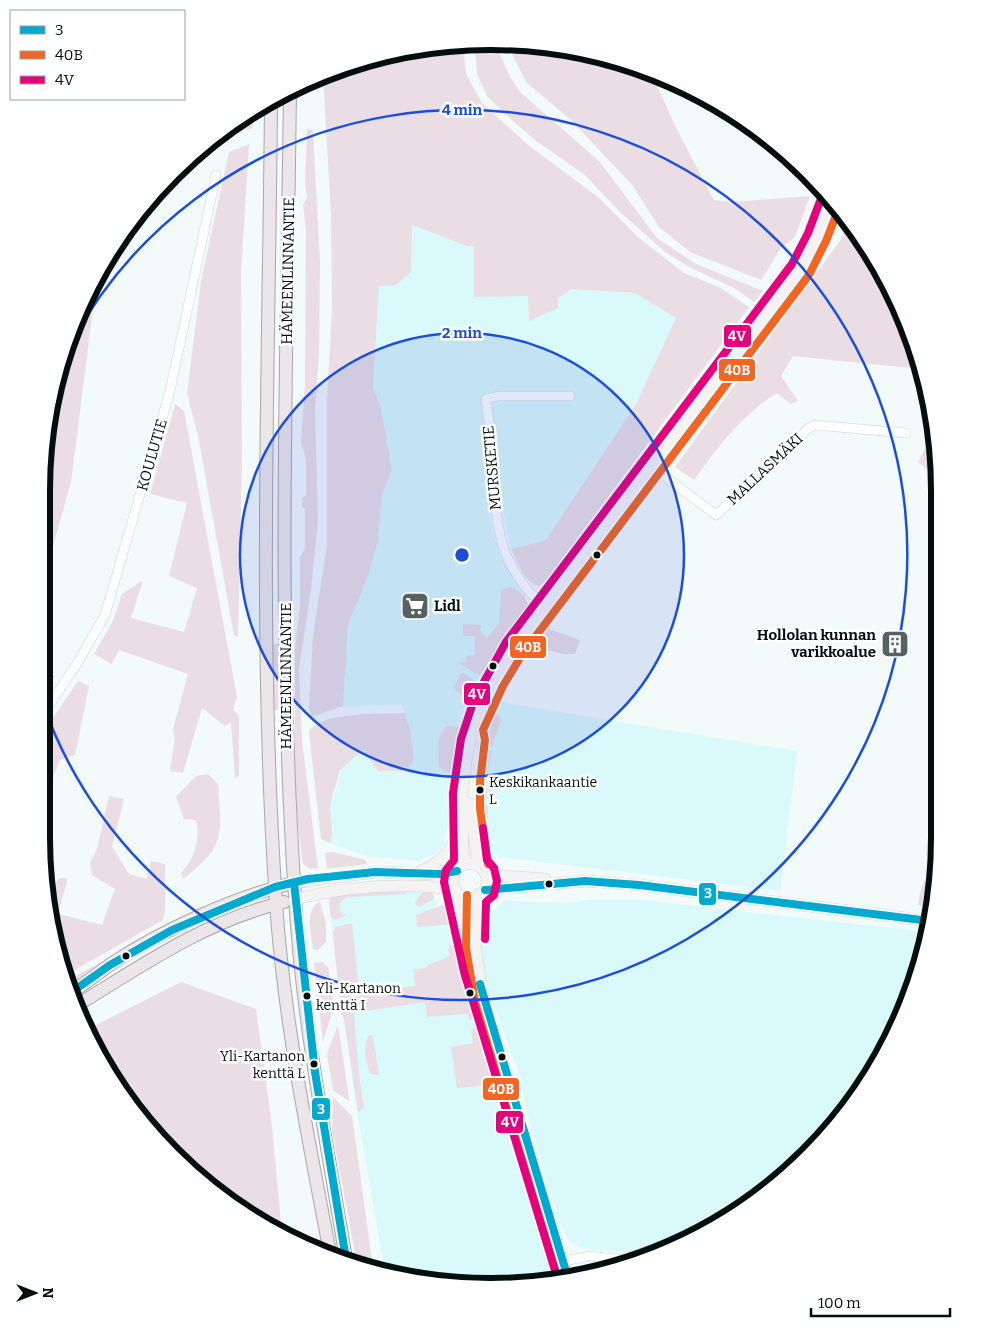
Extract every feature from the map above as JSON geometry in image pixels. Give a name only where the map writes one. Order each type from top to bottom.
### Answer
[{"type":"main road","name":"HÄMEENLINNANTIE","points":[[290,98],[286,741],[295,899],[315,1072],[345,1253]]},
{"type":"main road","name":"HÄMEENLINNANTIE","points":[[271,108],[266,718],[276,904],[286,1006],[303,1112],[329,1247]]},
{"type":"main road","points":[[418,873],[436,866],[453,847],[456,831],[458,782],[467,746],[494,681],[515,647],[801,269],[818,237],[828,208]]},
{"type":"main road","points":[[472,733],[475,740],[470,781],[470,810],[480,867],[487,881],[474,916],[480,984]]},
{"type":"main road","points":[[472,733],[464,787],[460,868],[453,880],[474,969],[566,1271]]},
{"type":"main road","points":[[77,989],[110,965],[172,930],[275,887],[367,873],[440,874],[460,868],[480,867],[503,876],[569,882]]},
{"type":"main road","points":[[82,1002],[176,944],[216,924],[262,906],[348,888],[375,886],[457,891],[467,897],[481,893],[585,881],[639,885],[923,920]]},
{"type":"street","name":"KOULUTIE","points":[[50,704],[78,662],[105,615],[172,387],[216,175]]},
{"type":"street","name":"MURSKETIE","points":[[545,607],[526,588],[514,571],[505,553],[498,531],[486,399],[498,396],[570,396]]},
{"type":"street","name":"MALLASMÄKI","points":[[652,467],[716,515],[809,428],[816,425],[906,433]]},
{"type":"street","points":[[563,1261],[590,1256],[618,1259]]},
{"type":"shaded area","points":[[498,50],[510,77],[521,93],[599,161],[657,238],[696,264],[763,291],[754,302],[734,288],[691,268],[665,252],[619,211],[584,174],[536,141],[505,114],[487,96],[477,74],[475,51]]},
{"type":"shaded area","points":[[464,51],[466,74],[482,103],[528,145],[598,197],[639,238],[684,273],[719,287],[749,307],[547,579],[539,586],[533,584],[525,576],[511,549],[546,540],[636,404],[676,318],[635,293],[571,289],[558,298],[558,308],[529,321],[528,296],[474,297],[474,246],[467,246],[412,225],[411,272],[396,285],[379,286],[373,387],[381,408],[392,470],[382,494],[378,541],[369,574],[348,625],[343,706],[314,716],[310,714],[309,708],[313,635],[327,545],[327,400],[332,310],[331,214],[323,83],[349,73],[405,58]]},
{"type":"shaded area","points":[[510,51],[576,58],[632,73],[656,83],[676,128],[714,200],[732,202],[810,196],[795,237],[781,248],[761,280],[690,252],[659,227],[633,186],[570,119],[526,82]]},
{"type":"shaded area","points":[[251,121],[253,128],[232,134]]},
{"type":"shaded area","points":[[307,129],[313,130],[320,262],[319,354],[315,411],[318,521],[311,590],[299,669],[302,741],[318,868],[311,869],[303,864],[298,827],[295,773],[295,650],[300,606],[300,557],[305,549],[305,508],[302,507],[302,498],[306,495],[306,459],[301,442],[305,384],[306,230],[303,205],[307,198],[305,182]]},
{"type":"shaded area","points":[[249,144],[241,272],[242,462],[238,637],[234,635],[198,436],[187,393],[201,281],[229,152]]},
{"type":"shaded area","points":[[412,225],[467,246],[474,246],[528,296],[558,298],[570,289],[635,293],[676,318],[636,404],[546,540],[511,549],[500,495],[498,461],[486,463],[492,529],[500,554],[528,605],[480,675],[462,713],[451,760],[448,824],[444,844],[433,855],[418,861],[366,856],[330,843],[334,829],[330,816],[331,803],[338,784],[339,771],[364,750],[410,729],[402,705],[343,706],[348,625],[369,574],[378,541],[382,494],[392,470],[381,408],[373,387],[379,286]]},
{"type":"shaded area","points":[[844,228],[872,270],[886,296],[908,349],[914,368],[793,356],[781,376],[798,401],[791,404],[777,393],[764,401],[731,432],[694,480],[675,467],[842,238]]},
{"type":"shaded area","points":[[93,301],[93,309],[71,482],[50,557],[51,462],[58,405],[73,349]]},
{"type":"shaded area","points":[[175,404],[184,411],[237,697],[233,710],[239,715],[239,776],[235,778],[231,722],[225,726],[202,708],[183,773],[170,771],[175,738],[173,729],[188,674],[119,650],[112,664],[94,654],[113,621],[122,594],[143,580],[131,618],[184,632],[197,588],[169,576],[187,503],[150,494]]},
{"type":"shaded area","points":[[928,443],[930,472],[918,462]]},
{"type":"shaded area","points":[[511,587],[524,595],[528,605],[480,675],[478,675],[458,663],[466,662],[466,656],[474,655],[475,636],[463,636],[463,624],[481,625],[480,631],[487,638],[499,624],[501,592],[503,589]]},
{"type":"shaded area","points":[[532,607],[530,618],[498,654]]},
{"type":"shaded area","points":[[546,628],[580,640],[575,654],[563,654],[535,647]]},
{"type":"shaded area","points":[[273,644],[278,644],[279,710],[273,710]]},
{"type":"shaded area","points":[[522,653],[498,695],[497,690],[511,663]]},
{"type":"shaded area","points":[[462,672],[475,681],[475,686],[469,697],[465,697],[453,688]]},
{"type":"shaded area","points":[[50,674],[55,676],[50,684]]},
{"type":"shaded area","points":[[78,681],[89,686],[75,755],[60,760],[50,785],[50,722]]},
{"type":"shaded area","points":[[501,702],[797,751],[780,891],[500,857],[492,852],[486,845],[480,797],[484,778],[480,772],[492,721]]},
{"type":"shaded area","points":[[405,713],[410,729],[414,760],[406,771],[378,771],[363,750],[339,771],[331,802],[332,836],[330,843],[321,839],[309,732],[316,725],[326,720],[339,717]]},
{"type":"shaded area","points":[[495,714],[500,716],[501,721],[491,748],[485,746]]},
{"type":"shaded area","points":[[489,719],[478,760],[479,738],[483,727]]},
{"type":"shaded area","points":[[447,726],[459,727],[450,773],[439,767],[439,739]]},
{"type":"shaded area","points":[[464,731],[461,757],[456,767]]},
{"type":"shaded area","points":[[484,749],[491,751],[488,773],[480,772]]},
{"type":"shaded area","points":[[208,774],[218,784],[220,828],[218,838],[207,857],[183,879],[181,873],[190,862],[198,834],[196,820],[184,819],[176,797],[196,776]]},
{"type":"shaded area","points":[[491,777],[495,778],[494,790],[490,790],[488,798],[484,797]]},
{"type":"shaded area","points":[[109,796],[124,799],[112,847],[129,874],[147,879],[151,861],[165,864],[165,910],[163,920],[71,972],[57,913],[102,925],[115,889],[92,875],[90,863],[97,849]]},
{"type":"shaded area","points":[[481,802],[488,803],[488,817],[482,820]]},
{"type":"shaded area","points":[[333,852],[366,860],[367,864],[327,869],[325,853]]},
{"type":"shaded area","points":[[929,873],[925,908],[918,905],[924,881]]},
{"type":"shaded area","points":[[59,878],[66,878],[67,882],[59,909],[56,909],[53,888]]},
{"type":"shaded area","points":[[405,889],[433,893],[437,907],[449,907],[474,1018],[553,1270],[513,1277],[490,1278],[433,1274],[384,1265],[355,1099],[344,1019],[341,1013],[329,902],[331,896]]},
{"type":"shaded area","points":[[407,891],[405,894],[348,897],[340,902],[340,912],[346,915],[336,920],[331,918],[329,902],[331,896],[343,893]]},
{"type":"shaded area","points":[[430,891],[434,896],[432,900],[419,907],[415,904],[420,895]]},
{"type":"shaded area","points":[[594,899],[633,899],[921,931],[908,979],[886,1032],[857,1082],[822,1128],[781,1169],[735,1204],[685,1233],[636,1253],[580,1248],[569,1240],[559,1222],[525,1107],[520,1076],[488,989],[478,938],[479,922],[505,901],[569,903]]},
{"type":"shaded area","points":[[320,901],[326,924],[326,942],[318,950],[313,949],[310,917],[315,906]]},
{"type":"shaded area","points":[[442,905],[449,907],[454,924],[417,927],[416,915]]},
{"type":"shaded area","points":[[352,923],[359,992],[415,986],[414,970],[425,968],[447,957],[450,955],[448,950],[450,945],[454,944],[458,946],[474,1018],[469,1020],[468,1014],[427,1017],[425,1002],[354,1013],[359,1075],[364,1108],[358,1112],[344,1019],[341,1013],[333,932],[335,927]]},
{"type":"shaded area","points":[[322,962],[328,967],[334,1006],[323,1042],[314,963]]},
{"type":"shaded area","points":[[97,964],[92,971],[75,983],[73,977]]},
{"type":"shaded area","points":[[181,982],[256,1009],[272,1126],[281,1225],[222,1187],[200,1169],[159,1128],[124,1082],[93,1027]]},
{"type":"shaded area","points":[[338,1025],[349,1101],[333,1090],[327,1054]]},
{"type":"shaded area","points":[[477,1025],[495,1085],[457,1088],[451,1047],[473,1043],[471,1030]]},
{"type":"shaded area","points":[[369,1035],[373,1036],[379,1075],[371,1074],[367,1065],[365,1049]]},
{"type":"shaded area","points":[[333,1097],[352,1116],[372,1262],[356,1257],[332,1130]]},
{"type":"transit line","name":"4V","points":[[556,1273],[464,972],[444,882],[446,870],[454,860],[453,793],[461,739],[474,700],[506,642],[792,264],[808,233],[821,199]]},
{"type":"transit line","name":"40B","points":[[488,864],[480,809],[480,782],[485,740],[483,730],[503,686],[523,653],[809,275],[836,217]]},
{"type":"transit line","name":"4V","points":[[483,828],[487,860],[494,868],[497,881],[494,895],[486,902],[485,939]]},
{"type":"transit line","name":"3","points":[[77,988],[110,965],[172,930],[275,887],[308,879],[375,872],[440,874],[457,871]]},
{"type":"transit line","name":"3","points":[[485,890],[585,881],[639,885],[923,920]]},
{"type":"transit line","name":"3","points":[[294,883],[315,1072],[345,1253]]},
{"type":"transit line","name":"40B","points":[[467,895],[466,948],[475,1002],[556,1273]]},
{"type":"transit line","name":"3","points":[[480,984],[566,1271]]},
{"type":"place","name":"Lidl","points":[[415,606]]},
{"type":"place","name":"Hollolan kunnan varikkoalue","points":[[895,644]]},
{"type":"place","name":"Keskikankaantie L","points":[[480,790]]},
{"type":"place","name":"Yli-Kartanon kenttä I","points":[[307,996]]},
{"type":"place","name":"Yli-Kartanon kenttä L","points":[[314,1064]]}]
